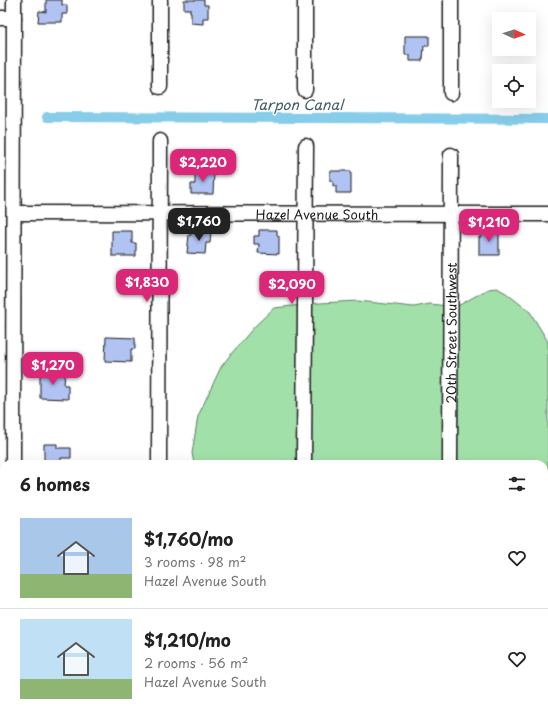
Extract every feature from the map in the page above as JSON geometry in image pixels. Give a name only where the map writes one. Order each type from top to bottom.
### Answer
[{"type":"street","points":[[13,460],[14,0]]},
{"type":"street","points":[[160,0],[160,87]]},
{"type":"street","points":[[305,90],[306,0]]},
{"type":"street","points":[[451,0],[451,93]]},
{"type":"street","points":[[0,18],[14,18]]},
{"type":"street","points":[[159,460],[160,141]]},
{"type":"street","points":[[304,460],[306,146]]},
{"type":"street","name":"20th Street Southwest","points":[[450,460],[451,155]]},
{"type":"street","name":"Hazel Avenue South","points":[[14,213],[548,214]]},
{"type":"green space","points":[[497,288],[506,293],[530,312],[547,340],[548,460],[193,460],[192,453],[198,416],[221,367],[255,326],[274,308],[358,301],[414,307],[430,304],[456,307],[488,289]]},
{"type":"building","points":[[46,0],[62,0],[62,5],[67,5],[67,14],[62,14],[62,22],[38,22],[39,11],[46,12]]},
{"type":"building","points":[[184,0],[204,0],[204,5],[208,5],[208,18],[203,18],[203,24],[191,23],[191,12],[190,9],[184,9]]},
{"type":"building","points":[[405,36],[429,36],[429,46],[424,46],[422,61],[410,61],[410,55],[405,55]]},
{"type":"building","points":[[195,171],[214,171],[213,194],[191,194],[191,184],[195,184]]},
{"type":"building","points":[[330,171],[351,171],[351,193],[336,193],[336,186],[333,186],[333,181],[330,181]]},
{"type":"building","points":[[191,230],[211,231],[210,243],[206,243],[205,254],[187,253]]},
{"type":"building","points":[[259,230],[277,230],[277,235],[279,236],[279,254],[258,253],[259,244],[254,244],[254,236],[259,236]]},
{"type":"building","points":[[112,231],[132,231],[132,243],[136,243],[136,256],[112,256]]},
{"type":"building","points":[[481,231],[499,231],[499,255],[479,255],[479,237],[481,237]]},
{"type":"building","points":[[106,337],[135,338],[135,349],[131,349],[131,362],[105,361]]},
{"type":"building","points":[[40,373],[65,373],[64,385],[68,385],[68,399],[40,398]]},
{"type":"building","points":[[44,444],[57,444],[57,448],[71,448],[71,458],[61,458],[61,460],[44,460]]},
{"type":"waterway","name":"Tarpon Canal","points":[[47,117],[548,119]]}]
